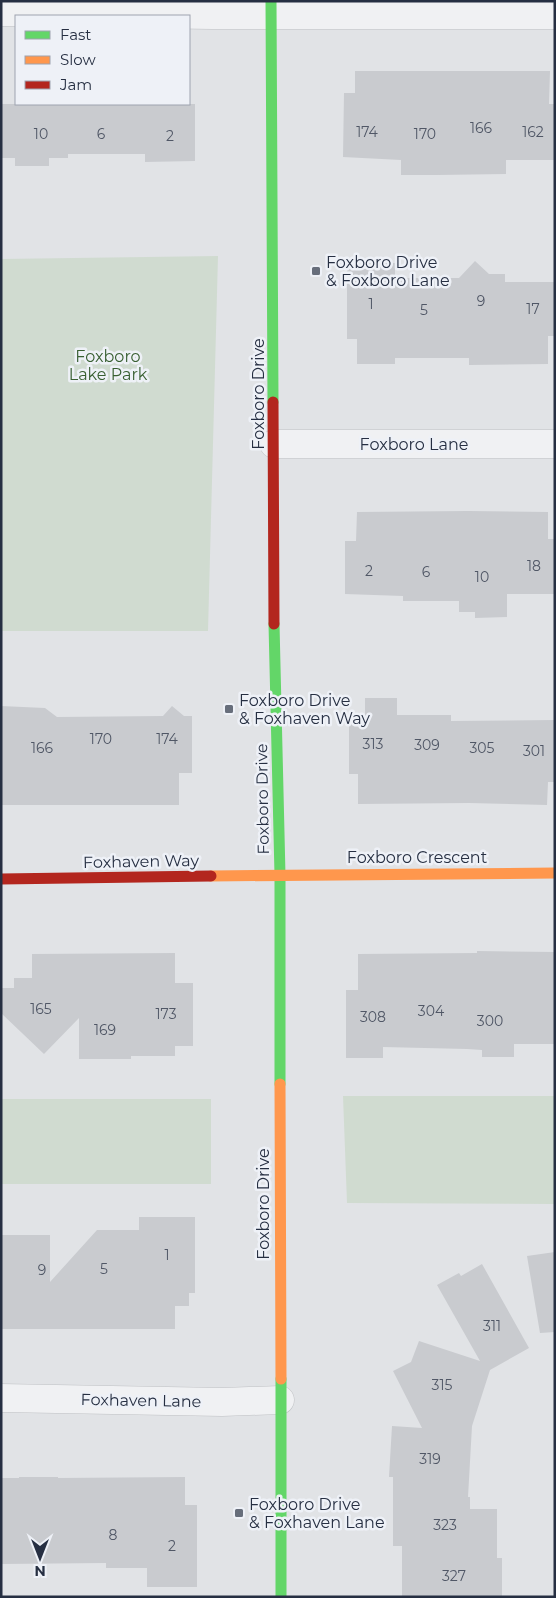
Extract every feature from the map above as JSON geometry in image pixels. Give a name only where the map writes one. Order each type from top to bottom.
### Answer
[{"type":"street","points":[[1,12],[271,8],[555,15]]},
{"type":"street","name":"Foxboro Drive","points":[[271,8],[274,642],[280,875],[282,1597]]},
{"type":"street","name":"Foxboro Lane","points":[[274,444],[555,444]]},
{"type":"street","name":"Foxboro Crescent","points":[[280,875],[555,873]]},
{"type":"street","name":"Foxhaven Way","points":[[1,879],[280,875]]},
{"type":"street","name":"Foxhaven Lane","points":[[1,1398],[222,1402],[280,1400]]},
{"type":"green space","name":"Foxboro Lake Park","points":[[218,256],[208,631],[1,631],[1,259]]},
{"type":"green space","points":[[343,1096],[555,1096],[555,1204],[347,1203]]},
{"type":"green space","points":[[1,1099],[211,1099],[211,1184],[1,1184]]},
{"type":"building","points":[[355,71],[550,71],[549,104],[555,104],[555,160],[506,160],[506,174],[401,175],[401,160],[343,157],[344,93],[355,93]]},
{"type":"building","points":[[1,104],[195,104],[195,161],[145,162],[145,154],[68,154],[68,158],[49,158],[49,166],[15,166],[15,158],[1,158]]},
{"type":"building","points":[[475,261],[489,274],[505,274],[505,282],[555,282],[555,336],[548,336],[548,364],[469,365],[469,358],[395,358],[395,364],[357,364],[357,339],[347,339],[347,269],[363,269],[363,263],[395,263],[395,278],[459,278]]},
{"type":"building","points":[[357,512],[548,512],[548,539],[555,539],[555,594],[507,594],[507,617],[475,618],[475,612],[459,612],[459,601],[403,601],[403,596],[345,594],[345,541],[356,541]]},
{"type":"building","points":[[365,698],[397,698],[397,715],[451,715],[451,721],[555,720],[555,782],[548,782],[547,805],[469,803],[358,804],[358,774],[349,774],[349,715],[365,715]]},
{"type":"building","points":[[1,706],[45,708],[57,717],[163,716],[172,706],[184,716],[192,716],[192,773],[179,773],[179,805],[1,805]]},
{"type":"building","points":[[477,951],[555,952],[555,1044],[514,1044],[514,1057],[482,1057],[482,1050],[383,1047],[383,1058],[346,1058],[346,990],[358,990],[358,954],[477,953]]},
{"type":"building","points":[[175,953],[175,983],[193,983],[193,1046],[175,1046],[175,1056],[131,1056],[131,1059],[79,1059],[79,1018],[44,1054],[1,1013],[1,988],[14,988],[14,978],[32,978],[32,954]]},
{"type":"building","points":[[139,1217],[195,1217],[195,1293],[189,1293],[189,1306],[175,1306],[175,1329],[1,1329],[1,1235],[50,1235],[50,1282],[97,1230],[139,1230]]},
{"type":"building","points":[[555,1252],[555,1332],[540,1333],[527,1256]]},
{"type":"building","points":[[482,1264],[529,1348],[490,1370],[472,1426],[468,1497],[470,1497],[470,1509],[497,1509],[497,1558],[502,1558],[502,1597],[402,1597],[402,1546],[393,1546],[393,1477],[389,1477],[392,1426],[422,1428],[393,1371],[411,1362],[419,1341],[480,1361],[437,1285],[459,1273],[461,1276]]},
{"type":"building","points":[[185,1477],[185,1505],[197,1505],[197,1587],[147,1587],[147,1568],[106,1568],[106,1563],[1,1564],[1,1478]]},
{"type":"traffic: fast","points":[[271,1],[273,402]]},
{"type":"traffic: fast","points":[[274,624],[280,875],[280,1084]]},
{"type":"traffic: fast","points":[[281,1379],[281,1597]]},
{"type":"traffic: slow","points":[[211,876],[555,873]]},
{"type":"traffic: slow","points":[[280,1084],[281,1379]]},
{"type":"traffic: jam","points":[[273,402],[274,624]]},
{"type":"traffic: jam","points":[[1,879],[211,876]]},
{"type":"place","name":"Foxboro Drive & Foxboro Lane","points":[[316,271]]},
{"type":"place","name":"Foxboro Drive & Foxhaven Way","points":[[229,709]]},
{"type":"place","name":"Foxboro Drive & Foxhaven Lane","points":[[239,1513]]}]
